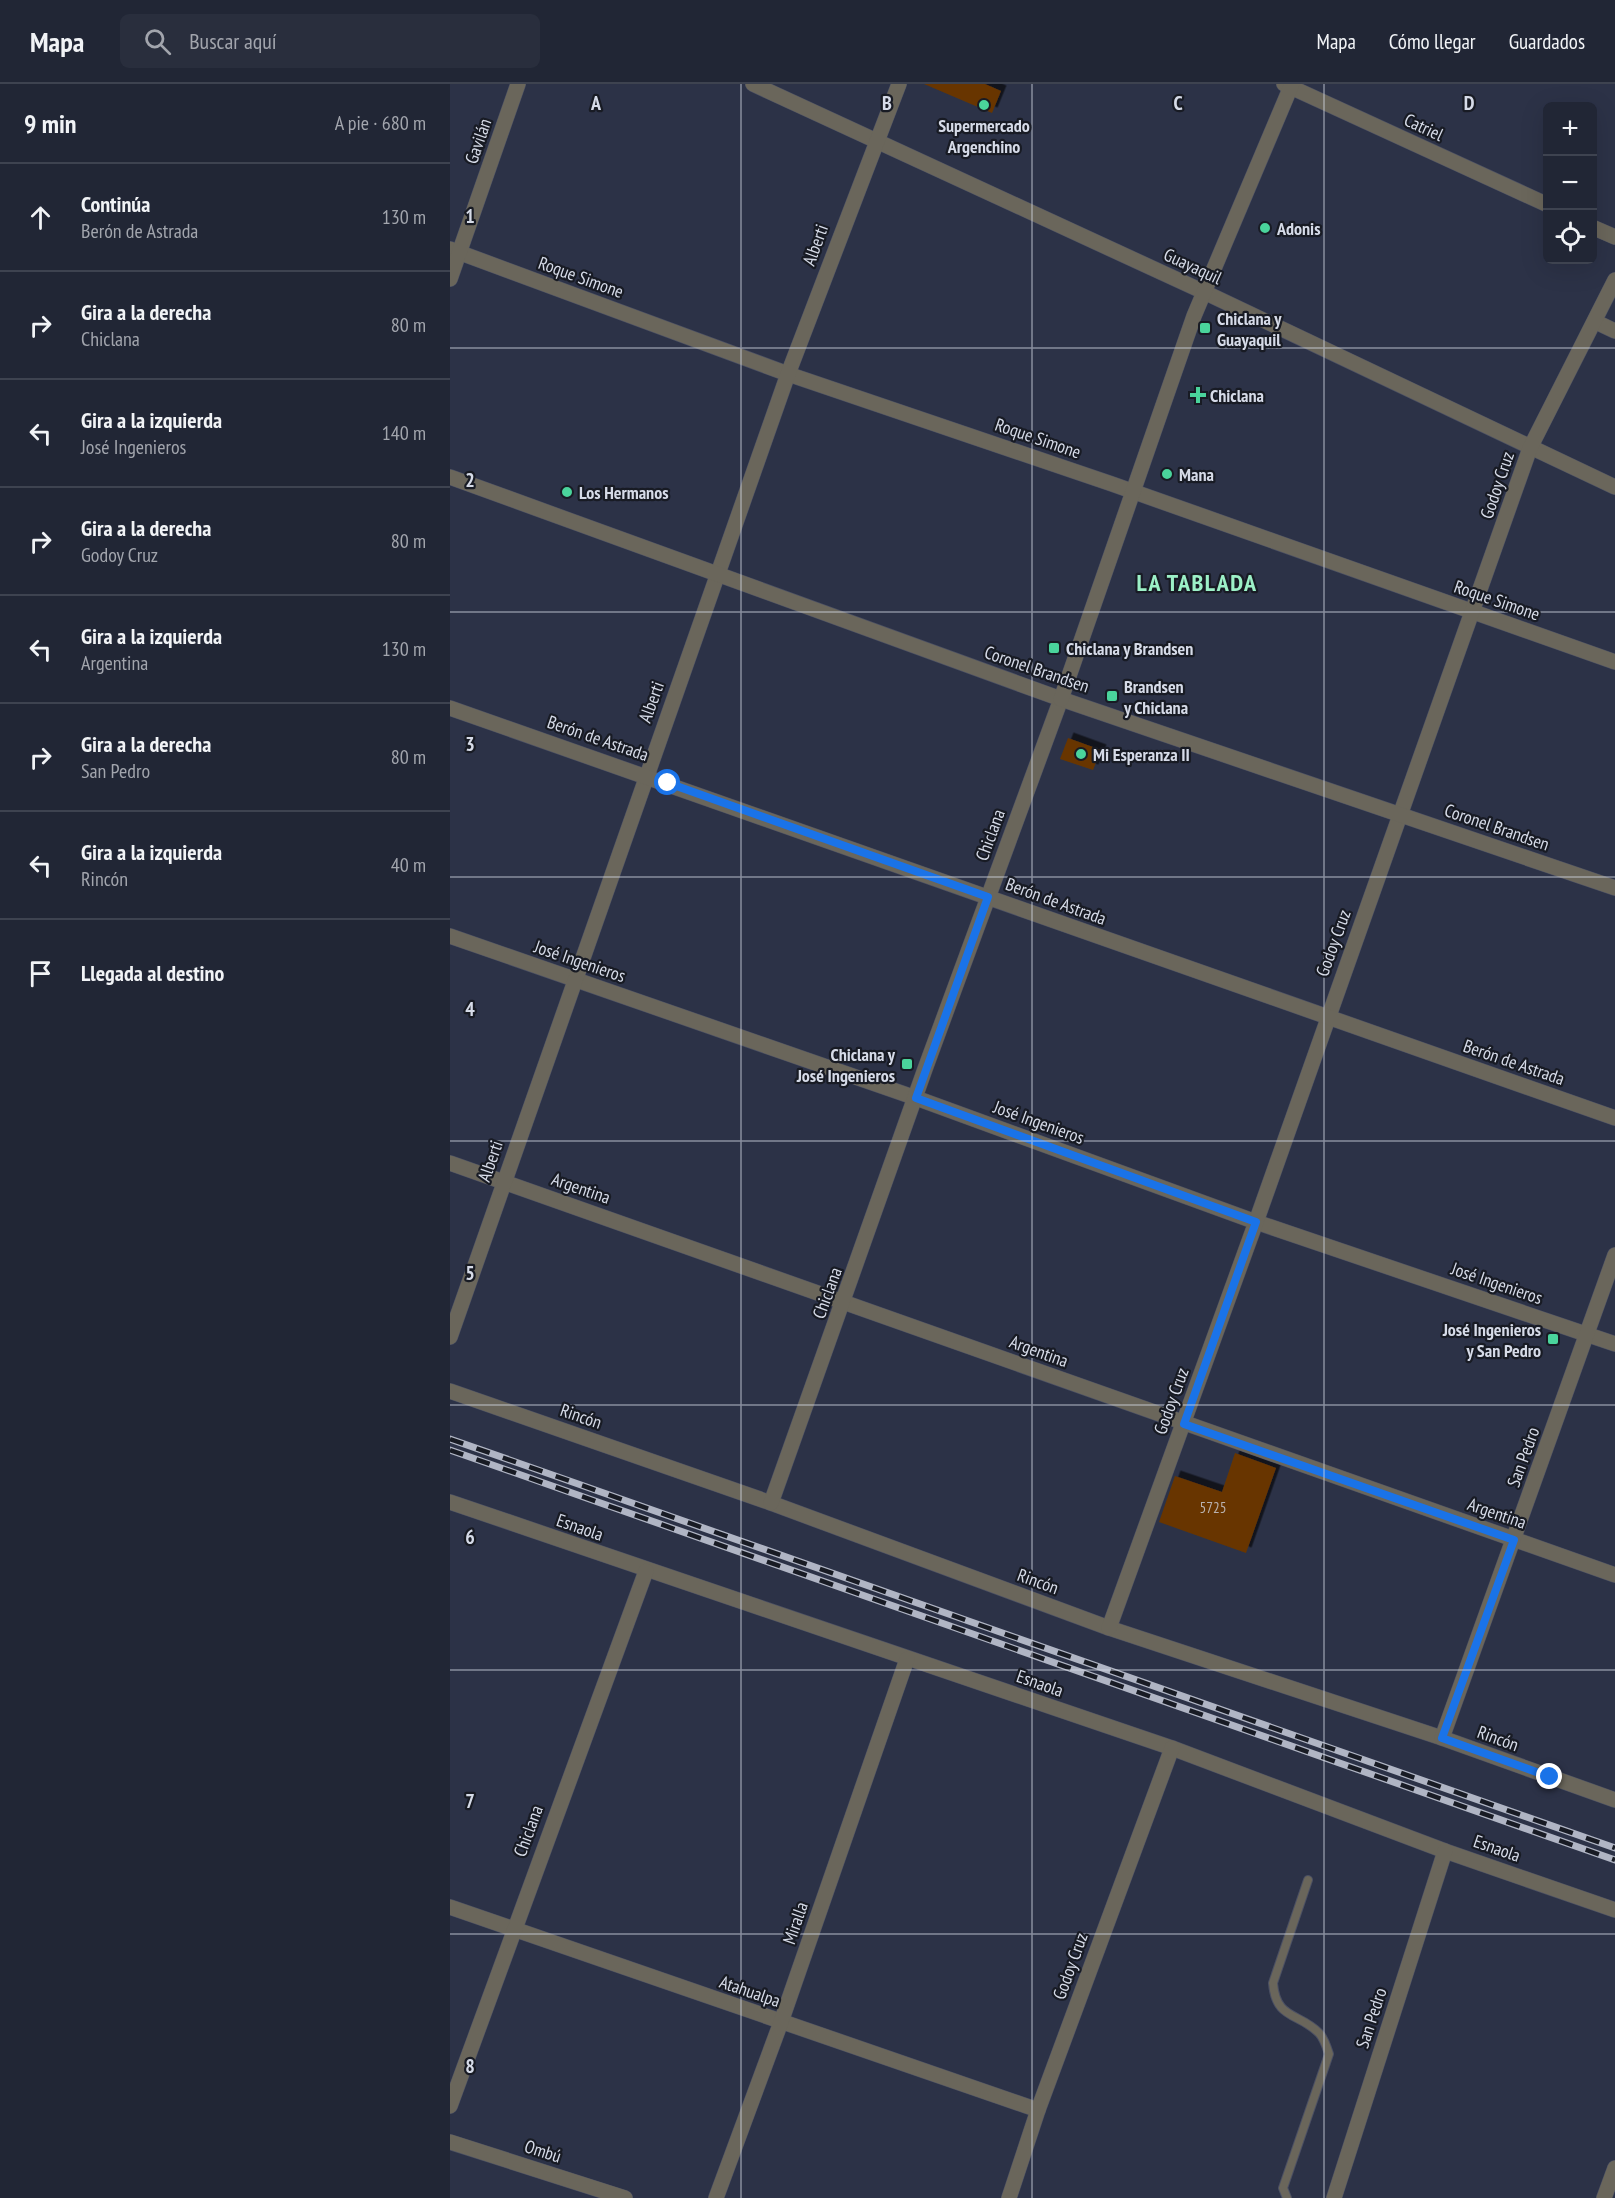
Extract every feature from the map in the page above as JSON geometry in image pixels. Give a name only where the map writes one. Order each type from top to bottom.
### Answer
[{"type":"street","name":"Gavilán","points":[[450,279],[455,251],[518,84]]},
{"type":"street","name":"Guayaquil","points":[[753,84],[1204,292],[1615,487]]},
{"type":"street","name":"Alberti","points":[[450,1337],[645,775],[788,374],[875,141],[899,84]]},
{"type":"street","name":"Catriel","points":[[1289,85],[1543,203]]},
{"type":"street","name":"Chiclana","points":[[771,1503],[1061,699],[1204,292],[1289,85]]},
{"type":"street","points":[[1597,228],[1615,237]]},
{"type":"street","name":"Roque Simone","points":[[455,251],[788,374],[1133,491],[1615,662]]},
{"type":"street","name":"Godoy Cruz","points":[[1109,1628],[1184,1424],[1530,448],[1596,322],[1615,280]]},
{"type":"street","points":[[1596,322],[1615,331]]},
{"type":"street","name":"Coronel Brandsen","points":[[450,477],[1061,699],[1615,888]]},
{"type":"street","name":"Berón de Astrada","points":[[450,708],[1615,1118]]},
{"type":"street","name":"José Ingenieros","points":[[450,936],[916,1098],[1256,1222],[1615,1344]]},
{"type":"street","name":"Argentina","points":[[450,1163],[1615,1575]]},
{"type":"street","name":"San Pedro","points":[[1442,1738],[1615,1255]]},
{"type":"street","name":"Rincón","points":[[450,1391],[771,1503],[1109,1628],[1442,1738],[1615,1800]]},
{"type":"street","name":"Esnaola","points":[[450,1502],[646,1571],[1172,1748],[1445,1851],[1615,1910]]},
{"type":"street","name":"Chiclana","points":[[450,2106],[646,1571]]},
{"type":"street","name":"Miralla","points":[[716,2198],[781,2022],[907,1659]]},
{"type":"street","name":"Godoy Cruz","points":[[1009,2198],[1038,2110],[1172,1748]]},
{"type":"street","name":"San Pedro","points":[[1334,2198],[1445,1851]]},
{"type":"street","name":"Atahualpa","points":[[450,1906],[1038,2110]]},
{"type":"street","name":"Ombú","points":[[450,2142],[625,2198]]},
{"type":"street","points":[[1604,2198],[1615,2168]]},
{"type":"lane","points":[[1287,2198],[1283,2188],[1329,2054],[1319,2033],[1286,2013],[1275,2000],[1273,1983],[1308,1880]]},
{"type":"building","name":"Supermercado Argenchino","points":[[924,84],[985,84],[1001,91],[992,113]]},
{"type":"building","name":"Mi Esperanza II","points":[[1068,738],[1101,750],[1093,770],[1060,759]]},
{"type":"building","points":[[1235,1453],[1276,1468],[1246,1553],[1159,1522],[1175,1476],[1222,1492]]},
{"type":"railway","points":[[450,1439],[1615,1848]]},
{"type":"railway","points":[[450,1450],[1615,1860]]},
{"type":"place","name":"Supermercado Argenchino","points":[[984,105]]},
{"type":"place","name":"Adonis","points":[[1265,228]]},
{"type":"place","name":"Chiclana y Guayaquil","points":[[1205,328]]},
{"type":"place","name":"Chiclana","points":[[1198,395]]},
{"type":"place","name":"Mana","points":[[1167,474]]},
{"type":"place","name":"Los Hermanos","points":[[567,492]]},
{"type":"place","name":"Chiclana y Brandsen","points":[[1054,648]]},
{"type":"place","name":"Brandsen y Chiclana","points":[[1112,696]]},
{"type":"place","name":"Mi Esperanza II","points":[[1081,754]]},
{"type":"place","name":"Chiclana y José Ingenieros","points":[[907,1064]]},
{"type":"place","name":"José Ingenieros y San Pedro","points":[[1553,1339]]},
{"type":"district","name":"LA TABLADA","points":[[1197,582]]},
{"type":"route","points":[[668,783],[988,897],[916,1098],[1256,1222],[1184,1424],[1514,1540],[1442,1738],[1550,1777]]}]
